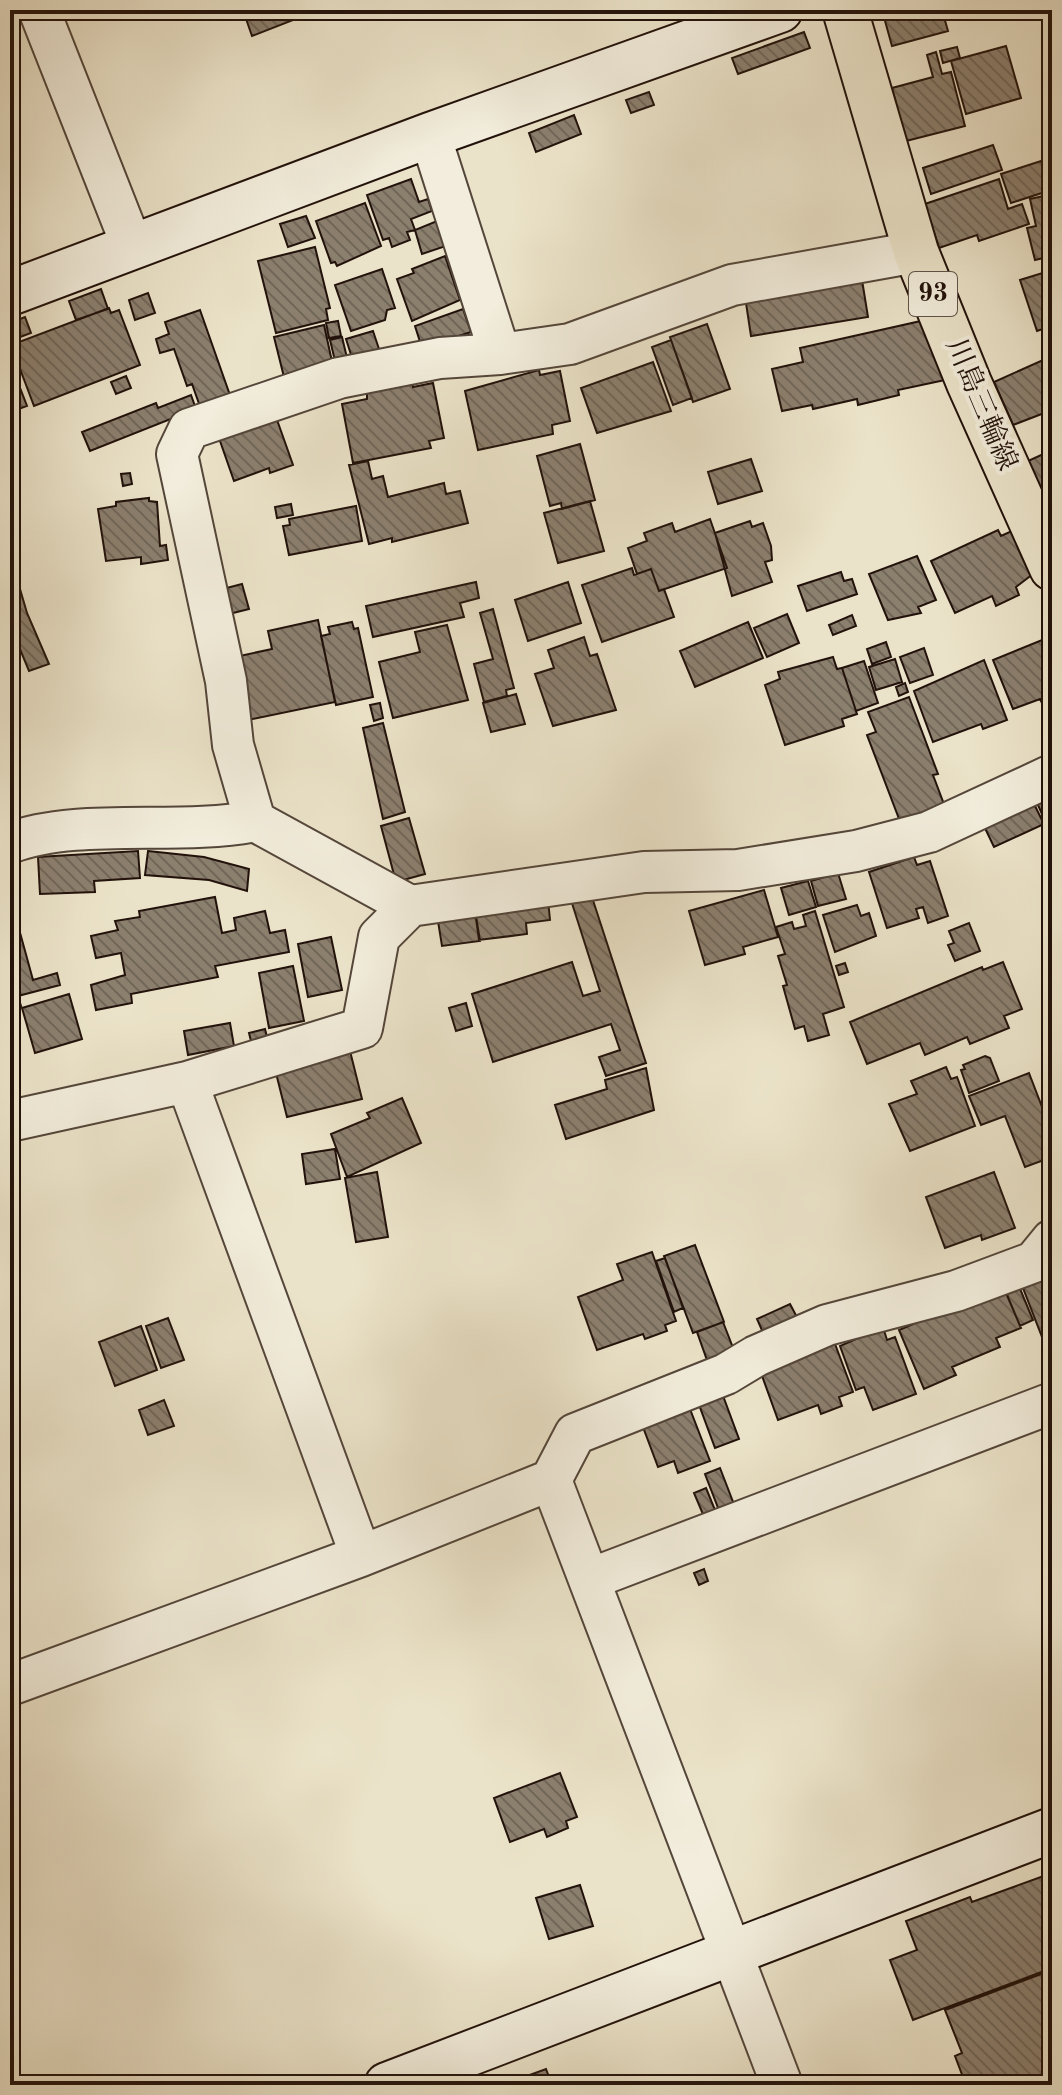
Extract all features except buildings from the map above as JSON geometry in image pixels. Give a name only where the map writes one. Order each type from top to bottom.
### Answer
[{"type":"main road","name":"川島三輪線","points":[[845,10],[916,252],[969,383],[1052,568]]},
{"type":"street","points":[[39,10],[132,246]]},
{"type":"street","points":[[10,293],[430,135],[780,10]]},
{"type":"street","points":[[430,135],[500,354]]},
{"type":"street","points":[[255,821],[233,745],[226,681],[177,454],[189,429],[339,378],[440,358],[500,354],[570,344],[732,285],[916,252]]},
{"type":"street","points":[[10,1121],[187,1082],[362,1028],[379,937],[410,906],[644,872],[738,870],[856,851],[929,832],[1052,775]]},
{"type":"street","points":[[10,843],[52,832],[218,828],[255,821],[410,906]]},
{"type":"street","points":[[187,1082],[361,1556]]},
{"type":"street","points":[[10,1685],[361,1556],[551,1480],[575,1434],[726,1374],[756,1356],[827,1325],[956,1291],[1034,1262],[1052,1240]]},
{"type":"street","points":[[590,1579],[1052,1403]]},
{"type":"street","points":[[551,1480],[782,2085]]},
{"type":"street","points":[[387,2085],[1052,1830]]}]
